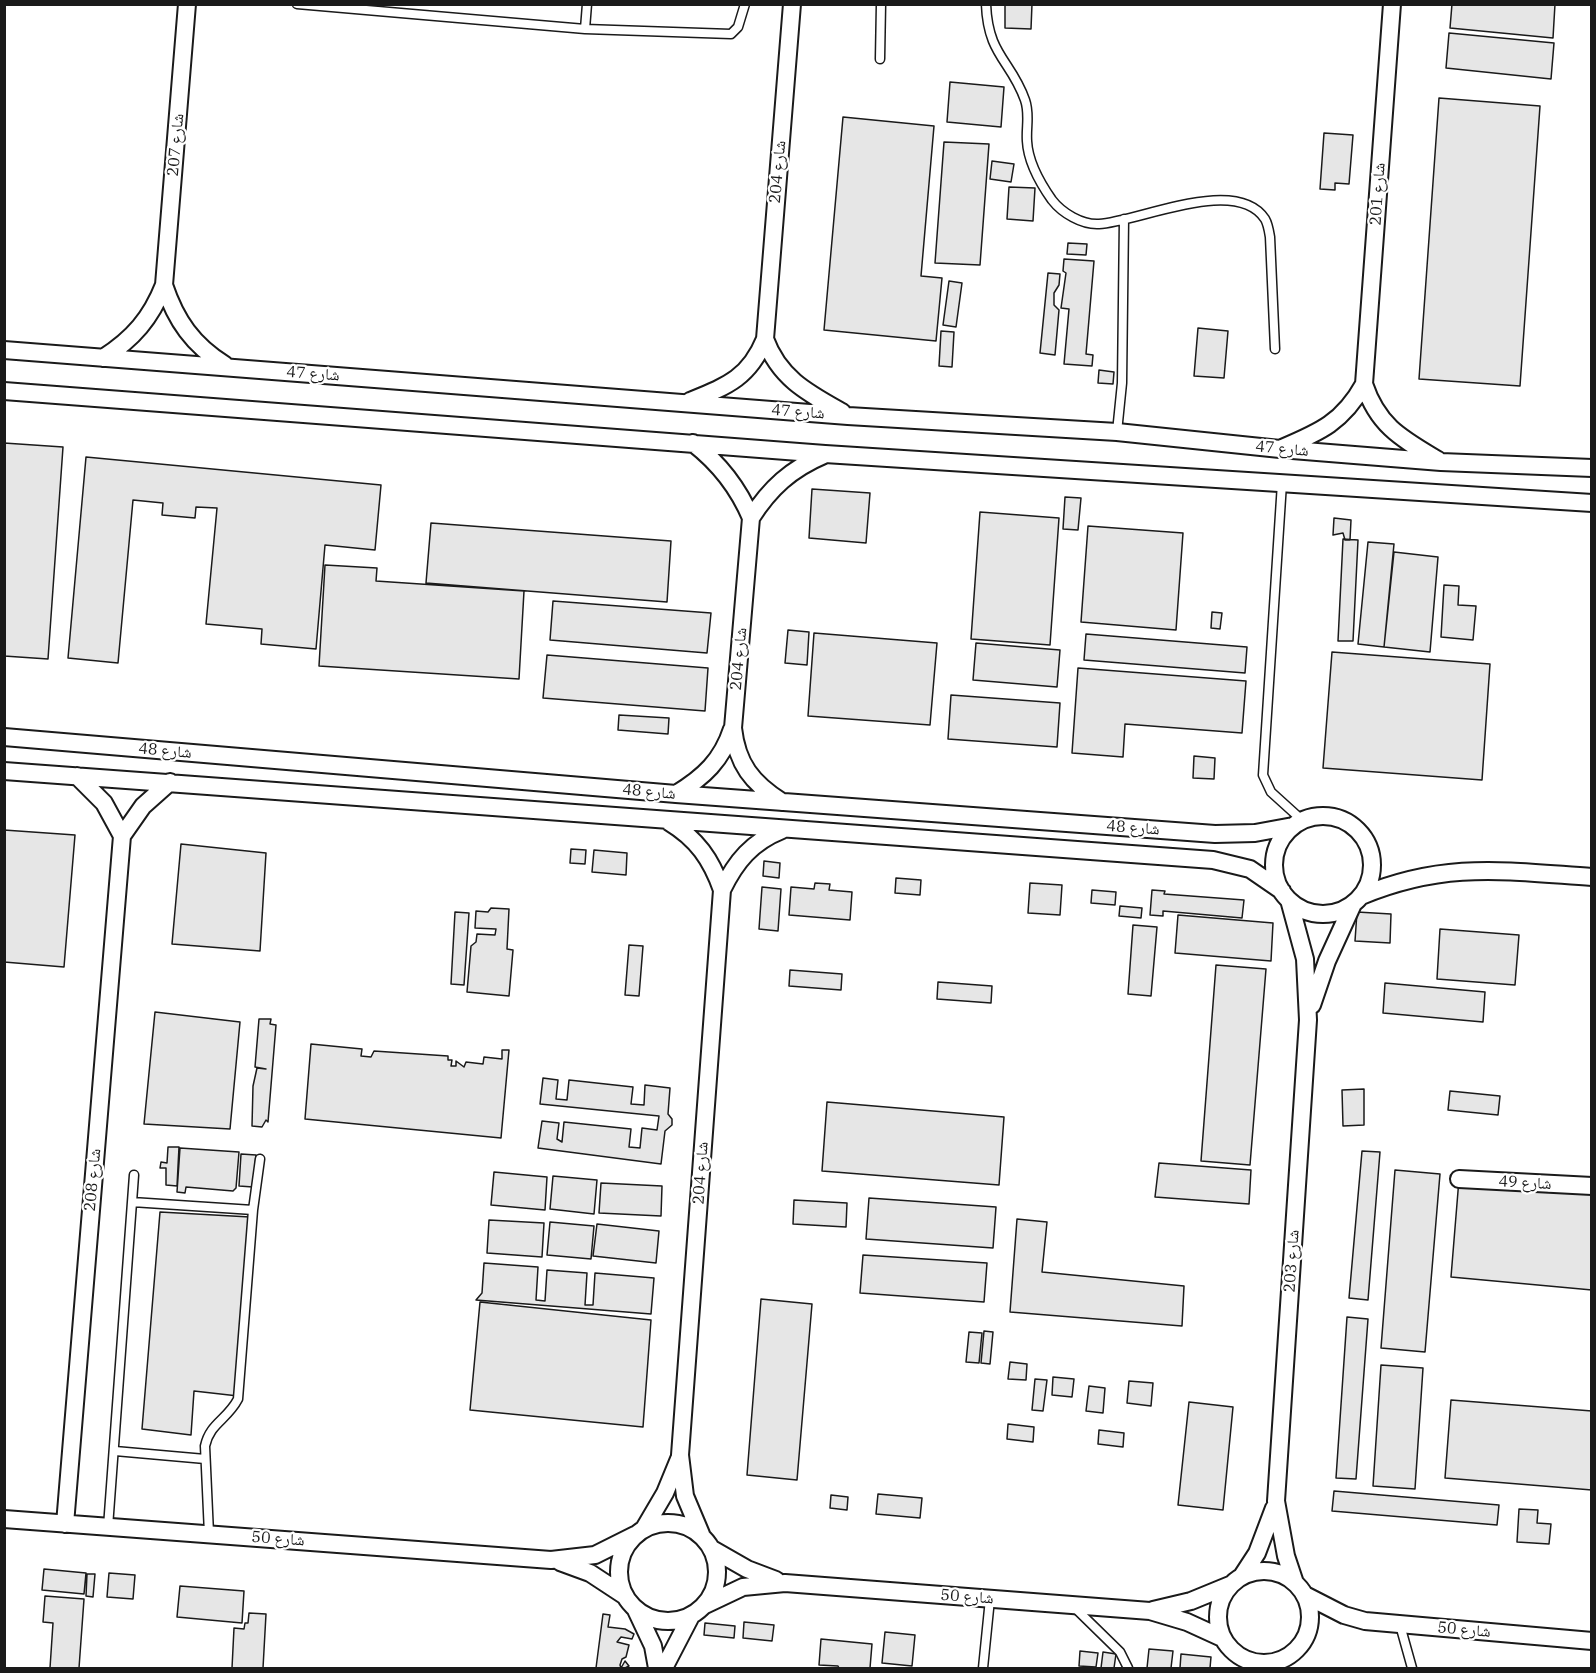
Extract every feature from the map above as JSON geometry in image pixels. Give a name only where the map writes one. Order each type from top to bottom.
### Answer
[{"type":"street","name":"شارع 207","points":[[104,358],[124,345],[141,328],[155,308],[164,285],[187,4]]},
{"type":"street","name":"شارع 204","points":[[684,403],[730,384],[741,376],[752,365],[765,339],[792,4]]},
{"type":"street","name":"شارع 201","points":[[1392,4],[1364,384],[1378,416],[1390,429],[1441,462]]},
{"type":"street","name":"شارع 207","points":[[164,285],[173,311],[187,334],[206,353],[229,368]]},
{"type":"street","points":[[765,339],[771,357],[794,384],[848,416]]},
{"type":"street","name":"شارع 47","points":[[4,350],[848,416],[1117,432],[1280,449],[1441,462],[1592,468]]},
{"type":"street","points":[[1280,449],[1331,425],[1355,399],[1364,384]]},
{"type":"street","name":"شارع 47","points":[[4,391],[825,454],[1592,503]]},
{"type":"street","points":[[693,443],[722,469],[739,492],[751,518]]},
{"type":"street","points":[[751,518],[765,497],[782,479],[803,464],[825,454]]},
{"type":"street","name":"شارع 204","points":[[751,518],[733,728],[735,747],[741,764],[752,780],[783,802]]},
{"type":"street","name":"شارع 204","points":[[676,794],[707,772],[718,759],[733,728]]},
{"type":"street","name":"شارع 48","points":[[4,737],[676,794],[1215,834],[1255,833],[1298,823]]},
{"type":"street","name":"شارع 48","points":[[4,771],[1213,860],[1250,869],[1285,895]]},
{"type":"street","points":[[77,776],[104,802],[122,836]]},
{"type":"street","name":"شارع 208","points":[[65,1524],[122,836],[142,806],[170,782]]},
{"type":"street","points":[[1357,900],[1368,886],[1372,863],[1368,846],[1358,831],[1338,818],[1314,817],[1298,823],[1285,834],[1275,856],[1274,868],[1285,895],[1298,907],[1320,914],[1343,910],[1357,900],[1406,879],[1454,871],[1592,877]]},
{"type":"street","name":"شارع 204","points":[[665,819],[685,832],[702,848],[714,868],[722,890]]},
{"type":"street","name":"شارع 204","points":[[701,1534],[685,1496],[680,1455],[722,890],[732,869],[746,851],[765,837],[787,829]]},
{"type":"street","name":"شارع 203","points":[[1285,895],[1305,959],[1308,1020],[1276,1501],[1286,1556],[1300,1589]]},
{"type":"street","name":"شارع 203","points":[[1308,1020],[1327,961],[1357,900]]},
{"type":"street","name":"شارع 49","points":[[1459,1179],[1592,1186]]},
{"type":"street","name":"شارع 204","points":[[640,1531],[665,1492],[680,1455]]},
{"type":"street","name":"شارع 203","points":[[1236,1581],[1260,1544],[1276,1501]]},
{"type":"street","name":"شارع 50","points":[[4,1519],[551,1560],[595,1555],[640,1531]]},
{"type":"street","points":[[630,1602],[662,1621],[677,1621],[691,1616],[705,1605],[713,1592],[717,1578],[717,1563],[712,1549],[701,1534],[683,1525],[664,1522],[640,1531],[624,1548],[619,1563],[619,1580],[630,1602],[653,1646],[657,1668]]},
{"type":"street","name":"شارع 50","points":[[712,1549],[747,1569],[785,1583]]},
{"type":"street","name":"شارع 50","points":[[551,1560],[590,1574],[630,1602]]},
{"type":"street","points":[[1226,1643],[1239,1657],[1257,1663],[1285,1663],[1298,1650],[1309,1630],[1311,1618],[1300,1589],[1283,1575],[1270,1571],[1256,1572],[1236,1581],[1222,1597],[1218,1610],[1218,1624],[1226,1643],[1238,1668]]},
{"type":"street","name":"شارع 50","points":[[1150,1611],[1191,1600],[1236,1581]]},
{"type":"street","name":"شارع 50","points":[[705,1605],[743,1587],[785,1583],[1150,1611],[1187,1622],[1226,1643]]},
{"type":"street","name":"شارع 50","points":[[1300,1589],[1344,1615],[1400,1625],[1592,1641]]},
{"type":"street","points":[[664,1668],[691,1616]]},
{"type":"lane","points":[[297,4],[585,29],[731,34],[738,27],[745,4]]},
{"type":"lane","points":[[585,29],[587,4]]},
{"type":"lane","points":[[880,59],[881,4]]},
{"type":"lane","points":[[986,4],[990,38],[1026,101],[1029,119],[1027,142],[1037,177],[1053,202],[1066,214],[1082,222],[1097,224],[1177,205],[1222,202],[1253,208],[1266,220],[1270,237],[1275,349]]},
{"type":"lane","points":[[1117,432],[1122,384],[1124,219]]},
{"type":"lane","points":[[1282,483],[1263,775],[1271,792],[1298,823]]},
{"type":"lane","points":[[209,1534],[205,1459],[208,1432],[229,1413],[238,1399],[253,1210],[260,1159]]},
{"type":"lane","points":[[108,1527],[134,1175]]},
{"type":"lane","points":[[132,1202],[253,1210]]},
{"type":"lane","points":[[115,1451],[205,1459]]},
{"type":"lane","points":[[983,1668],[990,1599]]},
{"type":"lane","points":[[1073,1605],[1120,1652],[1128,1668]]},
{"type":"lane","points":[[1400,1625],[1412,1668]]},
{"type":"building","points":[[1005,4],[1032,4],[1031,29],[1005,28]]},
{"type":"building","points":[[1452,4],[1555,4],[1553,38],[1450,28]]},
{"type":"building","points":[[1449,33],[1554,43],[1551,79],[1446,68]]},
{"type":"building","points":[[950,82],[1004,87],[1001,127],[947,122]]},
{"type":"building","points":[[1439,98],[1540,106],[1520,386],[1419,379]]},
{"type":"building","points":[[843,117],[934,126],[921,276],[942,278],[936,341],[824,330]]},
{"type":"building","points":[[1324,133],[1353,135],[1349,184],[1335,183],[1335,190],[1320,189]]},
{"type":"building","points":[[944,142],[989,144],[980,265],[935,263]]},
{"type":"building","points":[[992,161],[1014,164],[1011,182],[990,179]]},
{"type":"building","points":[[1009,187],[1035,188],[1033,221],[1007,219]]},
{"type":"building","points":[[1068,243],[1087,244],[1086,255],[1067,254]]},
{"type":"building","points":[[1064,259],[1094,261],[1086,354],[1093,355],[1092,366],[1064,364],[1069,309],[1061,308],[1066,273],[1063,271]]},
{"type":"building","points":[[1048,273],[1060,274],[1059,285],[1054,293],[1054,305],[1059,310],[1055,355],[1040,353]]},
{"type":"building","points":[[949,281],[962,283],[956,327],[943,325]]},
{"type":"building","points":[[1198,328],[1228,331],[1224,378],[1194,376]]},
{"type":"building","points":[[941,331],[954,332],[952,367],[939,366]]},
{"type":"building","points":[[1099,370],[1114,372],[1113,384],[1098,383]]},
{"type":"building","points":[[4,443],[63,447],[48,659],[4,656]]},
{"type":"building","points":[[86,457],[381,485],[375,550],[325,545],[316,649],[261,644],[262,629],[206,624],[217,508],[196,507],[195,518],[162,515],[163,503],[133,500],[118,663],[68,658]]},
{"type":"building","points":[[812,489],[870,493],[866,543],[809,538]]},
{"type":"building","points":[[1065,497],[1081,498],[1078,530],[1063,529]]},
{"type":"building","points":[[980,512],[1059,518],[1050,645],[971,639]]},
{"type":"building","points":[[1334,518],[1351,520],[1350,540],[1345,540],[1343,533],[1333,535]]},
{"type":"building","points":[[431,523],[671,541],[667,602],[426,583]]},
{"type":"building","points":[[1088,526],[1183,533],[1176,630],[1081,622]]},
{"type":"building","points":[[1343,539],[1358,540],[1353,641],[1338,641]]},
{"type":"building","points":[[1368,542],[1394,544],[1384,647],[1358,644]]},
{"type":"building","points":[[1394,552],[1438,557],[1430,652],[1384,647]]},
{"type":"building","points":[[325,565],[377,568],[376,581],[524,591],[519,679],[319,666]]},
{"type":"building","points":[[1444,585],[1459,586],[1458,605],[1476,606],[1473,640],[1441,637]]},
{"type":"building","points":[[553,601],[711,613],[707,653],[550,640]]},
{"type":"building","points":[[1212,612],[1222,613],[1220,629],[1211,628]]},
{"type":"building","points":[[788,630],[809,632],[807,665],[785,663]]},
{"type":"building","points":[[814,633],[937,643],[930,725],[808,716]]},
{"type":"building","points":[[1086,634],[1247,647],[1245,673],[1084,660]]},
{"type":"building","points":[[976,643],[1060,650],[1057,687],[973,680]]},
{"type":"building","points":[[1332,652],[1490,664],[1482,780],[1323,768]]},
{"type":"building","points":[[547,655],[708,668],[705,711],[543,698]]},
{"type":"building","points":[[1078,668],[1246,681],[1242,733],[1125,724],[1123,757],[1072,753]]},
{"type":"building","points":[[951,695],[1060,703],[1057,747],[948,739]]},
{"type":"building","points":[[619,715],[669,718],[668,734],[618,730]]},
{"type":"building","points":[[1194,756],[1215,758],[1214,779],[1193,778]]},
{"type":"building","points":[[4,830],[75,835],[64,967],[4,962]]},
{"type":"building","points":[[181,844],[266,853],[260,951],[172,944]]},
{"type":"building","points":[[571,849],[586,850],[585,864],[570,863]]},
{"type":"building","points":[[594,850],[627,853],[626,875],[592,872]]},
{"type":"building","points":[[764,861],[780,863],[779,878],[763,876]]},
{"type":"building","points":[[896,878],[921,880],[920,895],[895,893]]},
{"type":"building","points":[[815,883],[830,884],[829,890],[852,892],[850,920],[789,915],[791,887],[814,889]]},
{"type":"building","points":[[1030,883],[1062,885],[1060,915],[1028,913]]},
{"type":"building","points":[[762,887],[781,889],[778,931],[759,929]]},
{"type":"building","points":[[1092,890],[1116,892],[1115,905],[1091,903]]},
{"type":"building","points":[[1152,890],[1165,891],[1164,894],[1244,900],[1242,918],[1163,911],[1163,916],[1150,915]]},
{"type":"building","points":[[1120,906],[1142,908],[1141,918],[1119,916]]},
{"type":"building","points":[[491,908],[509,909],[507,949],[513,950],[509,996],[467,992],[471,946],[476,942],[477,934],[495,935],[496,929],[475,928],[476,911],[488,912]]},
{"type":"building","points":[[455,912],[469,913],[464,985],[451,984]]},
{"type":"building","points":[[1357,912],[1391,914],[1390,943],[1355,941]]},
{"type":"building","points":[[1178,915],[1273,923],[1271,961],[1175,953]]},
{"type":"building","points":[[1133,925],[1157,927],[1151,996],[1128,994]]},
{"type":"building","points":[[1440,929],[1519,935],[1515,985],[1437,979]]},
{"type":"building","points":[[629,945],[643,946],[639,996],[625,995]]},
{"type":"building","points":[[1216,965],[1266,969],[1250,1165],[1201,1161]]},
{"type":"building","points":[[790,970],[842,974],[841,990],[789,986]]},
{"type":"building","points":[[938,982],[992,986],[991,1003],[937,999]]},
{"type":"building","points":[[1385,983],[1485,992],[1483,1022],[1383,1013]]},
{"type":"building","points":[[155,1012],[240,1022],[230,1129],[144,1124]]},
{"type":"building","points":[[259,1019],[271,1019],[270,1024],[276,1025],[268,1122],[266,1120],[262,1127],[252,1126],[253,1086],[257,1068],[266,1069],[255,1067]]},
{"type":"building","points":[[311,1044],[362,1049],[361,1056],[371,1057],[374,1051],[448,1056],[448,1060],[452,1060],[451,1066],[456,1066],[456,1061],[464,1067],[466,1062],[483,1064],[484,1057],[502,1059],[502,1050],[509,1050],[501,1138],[305,1119]]},
{"type":"building","points":[[543,1078],[558,1080],[556,1099],[567,1100],[569,1080],[633,1087],[631,1104],[644,1105],[645,1085],[670,1088],[668,1114],[672,1119],[672,1125],[665,1131],[661,1164],[538,1148],[542,1121],[559,1123],[557,1139],[562,1142],[564,1122],[631,1129],[629,1147],[640,1148],[642,1128],[657,1130],[659,1116],[540,1104]]},
{"type":"building","points":[[1364,1089],[1364,1125],[1343,1126],[1342,1090]]},
{"type":"building","points":[[1450,1091],[1500,1096],[1498,1115],[1448,1110]]},
{"type":"building","points":[[827,1102],[1004,1117],[999,1185],[822,1171]]},
{"type":"building","points":[[168,1147],[179,1147],[177,1186],[166,1185],[166,1168],[160,1168],[161,1162],[167,1163]]},
{"type":"building","points":[[180,1148],[239,1152],[236,1188],[233,1191],[186,1187],[185,1193],[177,1192]]},
{"type":"building","points":[[1362,1151],[1380,1152],[1368,1300],[1349,1298]]},
{"type":"building","points":[[241,1154],[256,1155],[253,1187],[239,1186]]},
{"type":"building","points":[[1159,1163],[1251,1170],[1249,1204],[1155,1197]]},
{"type":"building","points":[[1395,1170],[1440,1174],[1425,1352],[1381,1348]]},
{"type":"building","points":[[494,1172],[547,1177],[545,1210],[491,1205]]},
{"type":"building","points":[[553,1176],[597,1180],[594,1214],[550,1209]]},
{"type":"building","points":[[1459,1179],[1592,1191],[1592,1290],[1451,1277]]},
{"type":"building","points":[[601,1183],[662,1186],[661,1216],[599,1213]]},
{"type":"building","points":[[869,1198],[996,1207],[993,1248],[866,1239]]},
{"type":"building","points":[[794,1200],[847,1203],[846,1227],[793,1224]]},
{"type":"building","points":[[160,1212],[250,1217],[238,1396],[194,1391],[191,1435],[142,1429]]},
{"type":"building","points":[[1017,1219],[1047,1222],[1042,1272],[1184,1286],[1182,1326],[1010,1312]]},
{"type":"building","points":[[489,1220],[544,1223],[542,1257],[487,1253]]},
{"type":"building","points":[[550,1222],[594,1226],[591,1259],[547,1255]]},
{"type":"building","points":[[597,1224],[659,1231],[656,1263],[593,1256]]},
{"type":"building","points":[[863,1255],[987,1263],[984,1302],[860,1293]]},
{"type":"building","points":[[484,1263],[538,1267],[536,1300],[545,1301],[547,1270],[587,1273],[585,1305],[593,1305],[595,1273],[654,1278],[651,1314],[476,1300],[482,1293]]},
{"type":"building","points":[[761,1299],[812,1304],[797,1480],[747,1475]]},
{"type":"building","points":[[480,1302],[651,1320],[643,1427],[470,1410]]},
{"type":"building","points":[[1347,1317],[1368,1319],[1356,1479],[1336,1478]]},
{"type":"building","points":[[984,1331],[993,1332],[990,1364],[981,1363]]},
{"type":"building","points":[[969,1332],[982,1333],[979,1363],[966,1362]]},
{"type":"building","points":[[1010,1362],[1027,1364],[1026,1380],[1008,1379]]},
{"type":"building","points":[[1381,1365],[1423,1368],[1415,1489],[1373,1486]]},
{"type":"building","points":[[1053,1377],[1074,1379],[1072,1397],[1052,1395]]},
{"type":"building","points":[[1035,1379],[1047,1380],[1043,1411],[1032,1410]]},
{"type":"building","points":[[1129,1381],[1153,1383],[1151,1406],[1127,1403]]},
{"type":"building","points":[[1089,1386],[1105,1388],[1103,1413],[1086,1411]]},
{"type":"building","points":[[1451,1400],[1592,1411],[1592,1490],[1445,1478]]},
{"type":"building","points":[[1189,1402],[1233,1407],[1223,1510],[1178,1505]]},
{"type":"building","points":[[1008,1424],[1034,1427],[1033,1442],[1007,1439]]},
{"type":"building","points":[[1099,1430],[1124,1433],[1123,1447],[1098,1444]]},
{"type":"building","points":[[1334,1491],[1499,1505],[1497,1525],[1332,1511]]},
{"type":"building","points":[[878,1494],[922,1498],[920,1518],[876,1514]]},
{"type":"building","points":[[831,1495],[848,1497],[847,1510],[830,1508]]},
{"type":"building","points":[[1519,1509],[1538,1510],[1537,1523],[1551,1524],[1549,1544],[1517,1542]]},
{"type":"building","points":[[44,1569],[86,1573],[84,1594],[42,1590]]},
{"type":"building","points":[[109,1573],[135,1575],[133,1599],[107,1597]]},
{"type":"building","points":[[87,1574],[95,1574],[93,1597],[86,1596]]},
{"type":"building","points":[[180,1586],[244,1591],[242,1623],[177,1617]]},
{"type":"building","points":[[45,1596],[84,1599],[79,1668],[50,1668],[53,1623],[43,1622]]},
{"type":"building","points":[[249,1613],[266,1614],[263,1668],[232,1668],[234,1628],[244,1629],[245,1623],[248,1623]]},
{"type":"building","points":[[603,1614],[610,1615],[608,1627],[625,1629],[634,1634],[632,1639],[621,1637],[617,1642],[629,1645],[626,1657],[622,1659],[621,1668],[596,1668]]},
{"type":"building","points":[[744,1622],[774,1625],[772,1641],[743,1638]]},
{"type":"building","points":[[705,1623],[735,1626],[734,1638],[704,1635]]},
{"type":"building","points":[[885,1632],[915,1635],[912,1666],[882,1663]]},
{"type":"building","points":[[821,1639],[872,1644],[870,1668],[839,1668],[838,1666],[819,1665]]},
{"type":"building","points":[[1149,1649],[1173,1651],[1171,1668],[1147,1668]]},
{"type":"building","points":[[1080,1651],[1098,1653],[1096,1667],[1079,1666]]},
{"type":"building","points":[[1103,1652],[1116,1654],[1114,1668],[1101,1668]]},
{"type":"building","points":[[1181,1654],[1211,1657],[1210,1668],[1180,1668]]},
{"type":"building","points":[[625,1661],[629,1666],[625,1668],[621,1668]]}]
